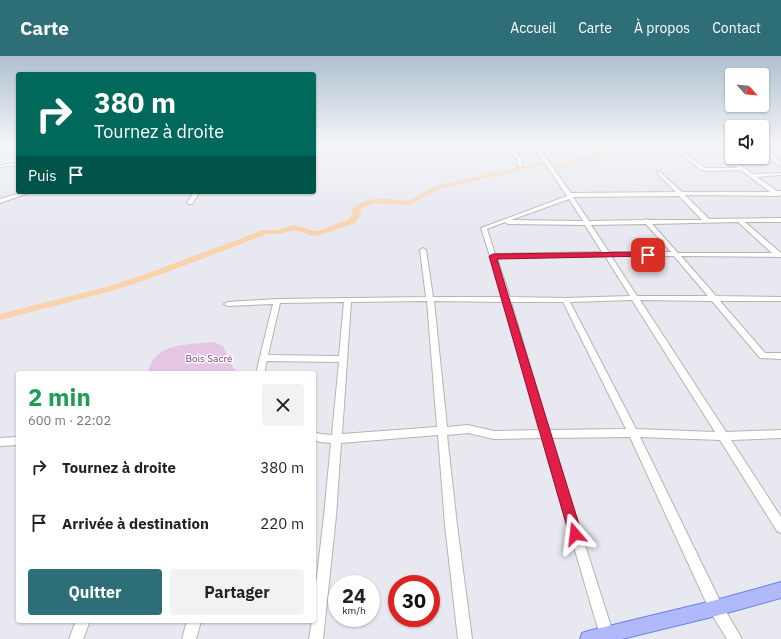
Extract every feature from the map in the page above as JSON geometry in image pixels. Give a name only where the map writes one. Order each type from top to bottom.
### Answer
[{"type":"main road","points":[[588,639],[607,637],[781,590]]},
{"type":"street","points":[[554,172],[781,527]]},
{"type":"street","points":[[747,172],[779,194]]},
{"type":"street","points":[[660,173],[707,221]]},
{"type":"street","points":[[752,176],[781,174]]},
{"type":"street","points":[[0,201],[23,194]]},
{"type":"street","points":[[190,204],[196,194]]},
{"type":"street","points":[[607,637],[545,434],[507,300],[484,228],[570,196],[779,194]]},
{"type":"street","points":[[740,220],[779,255]]},
{"type":"street","points":[[503,222],[586,223],[781,220]]},
{"type":"street","points":[[647,222],[763,356],[781,356]]},
{"type":"street","points":[[423,250],[430,299],[451,525],[465,639]]},
{"type":"street","points":[[493,256],[607,254],[779,255]]},
{"type":"street","points":[[228,304],[277,301],[430,299],[781,299]]},
{"type":"street","points":[[316,639],[330,516],[348,300]]},
{"type":"street","points":[[565,300],[633,433],[716,608],[735,639]]},
{"type":"street","points":[[260,371],[277,301]]},
{"type":"street","points":[[263,358],[343,359]]},
{"type":"street","points":[[316,437],[336,440],[468,429],[494,435],[633,433],[723,436],[781,434]]},
{"type":"street","points":[[0,442],[16,441]]},
{"type":"street","points":[[76,639],[82,623]]},
{"type":"street","points":[[189,639],[193,623]]},
{"type":"green space","name":"Bois Sacré","points":[[213,342],[223,346],[233,368],[237,371],[149,371],[151,363],[164,350],[183,345]]},
{"type":"waterway","points":[[0,317],[109,289],[146,277],[266,232],[279,232],[294,227],[313,234],[320,233],[352,221],[357,214],[355,211],[366,203],[373,201],[409,203],[437,187],[505,172]]},
{"type":"route","points":[[575,534],[493,256],[571,256],[607,254],[648,255]]}]
